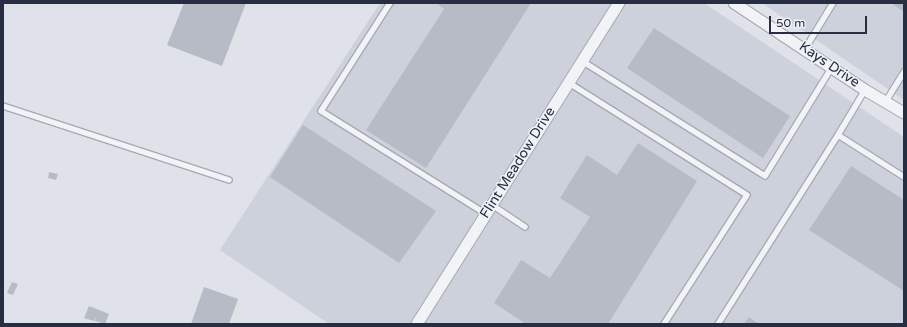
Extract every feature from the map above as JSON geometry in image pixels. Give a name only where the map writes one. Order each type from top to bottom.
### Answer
[{"type":"street","name":"Flint Meadow Drive","points":[[417,324],[619,3]]},
{"type":"street","name":"Kays Drive","points":[[734,3],[865,90],[904,113]]},
{"type":"lane","points":[[390,3],[321,111],[489,210],[525,227]]},
{"type":"lane","points":[[805,49],[833,3]]},
{"type":"lane","points":[[582,61],[765,176],[832,67]]},
{"type":"lane","points":[[886,101],[904,72]]},
{"type":"lane","points":[[569,83],[747,195],[664,324]]},
{"type":"lane","points":[[718,324],[865,90]]},
{"type":"lane","points":[[3,106],[229,180]]},
{"type":"lane","points":[[838,135],[904,178]]},
{"type":"shaded area","points":[[380,3],[704,3],[904,137],[904,324],[329,324],[220,250]]},
{"type":"shaded area","points":[[762,3],[904,3],[904,100]]},
{"type":"building","points":[[184,3],[246,3],[222,66],[167,45]]},
{"type":"building","points":[[436,3],[531,3],[426,168],[366,130],[444,9]]},
{"type":"building","points":[[891,3],[904,3],[904,12]]},
{"type":"building","points":[[654,28],[790,116],[763,158],[627,68]]},
{"type":"building","points":[[303,125],[436,211],[399,263],[270,177]]},
{"type":"building","points":[[638,143],[697,181],[608,324],[522,324],[523,322],[494,303],[521,260],[550,278],[590,217],[560,198],[587,155],[617,175]]},
{"type":"building","points":[[851,166],[904,200],[904,291],[809,230]]},
{"type":"building","points":[[49,172],[58,174],[56,180],[48,178]]},
{"type":"building","points":[[12,282],[18,284],[13,295],[7,293]]},
{"type":"building","points":[[204,287],[238,299],[229,324],[191,324]]},
{"type":"building","points":[[89,306],[109,314],[105,324],[95,321],[96,316],[94,321],[84,318]]},
{"type":"building","points":[[749,317],[759,324],[744,324]]}]
